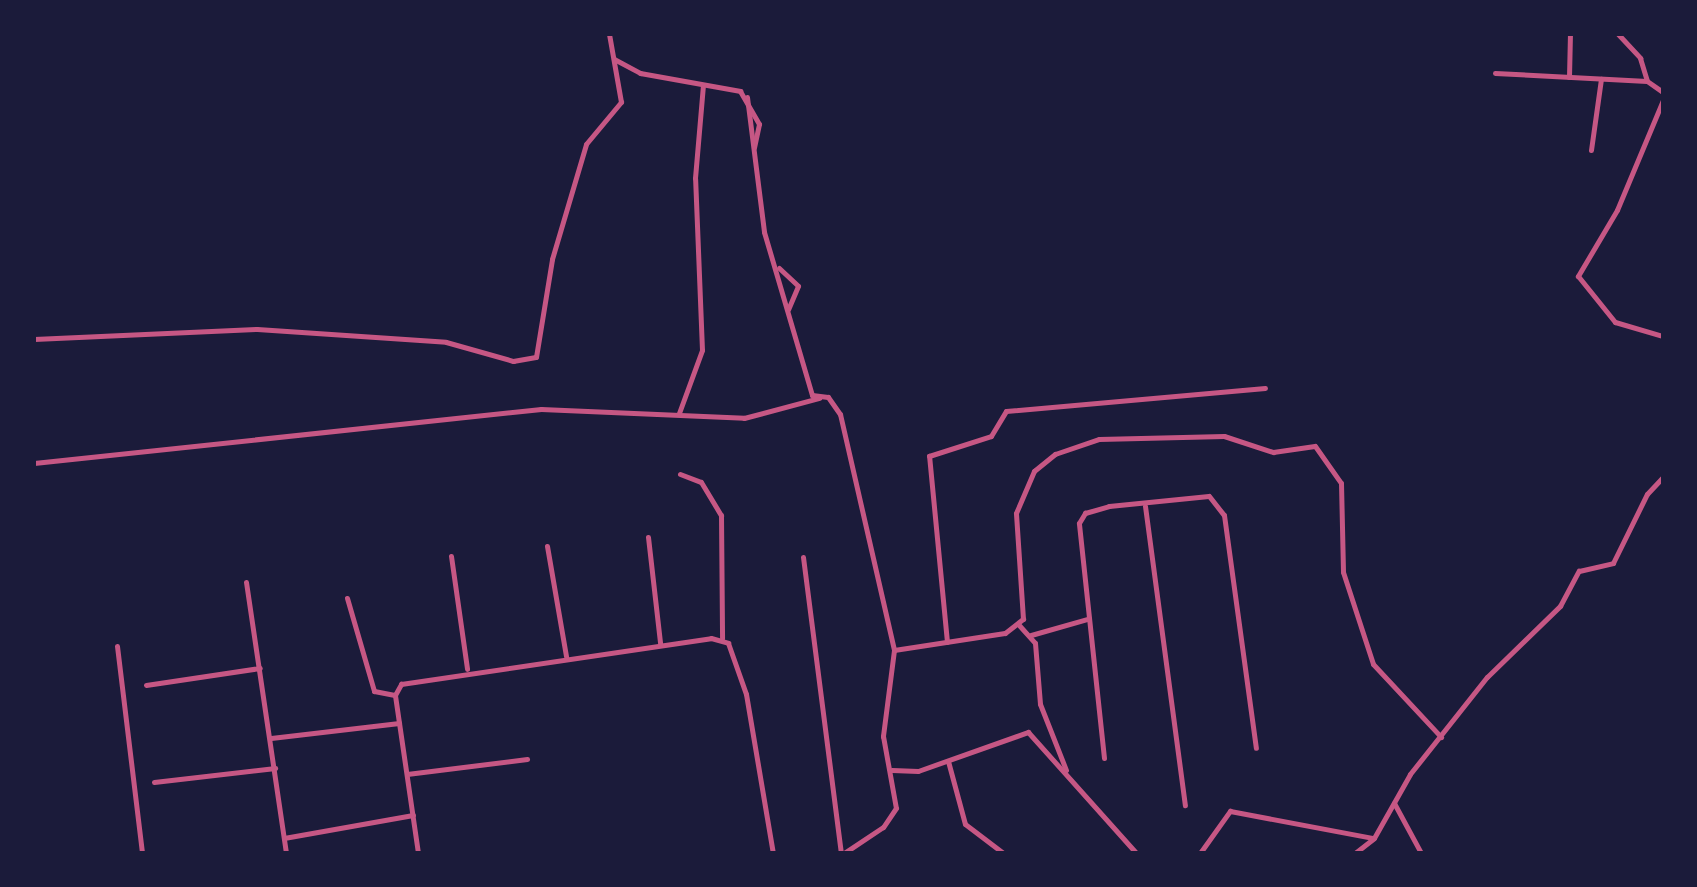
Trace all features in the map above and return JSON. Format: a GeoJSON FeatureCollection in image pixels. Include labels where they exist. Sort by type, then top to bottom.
{"type":"FeatureCollection","features":[{"type":"Feature","properties":{"kind":"street"},"geometry":{"type":"LineString","coordinates":[[34,339],[257,329],[446,342],[513,361],[536,357],[552,259],[586,144],[621,102],[609,34]]}},
{"type":"Feature","properties":{"kind":"street"},"geometry":{"type":"LineString","coordinates":[[1569,77],[1570,34]]}},
{"type":"Feature","properties":{"kind":"street"},"geometry":{"type":"LineString","coordinates":[[1618,34],[1640,58],[1647,81]]}},
{"type":"Feature","properties":{"kind":"street"},"geometry":{"type":"LineString","coordinates":[[614,58],[640,73],[747,97],[764,232],[778,268],[812,395],[836,403],[840,414],[894,650],[883,736],[892,770],[890,819],[843,853],[803,557]]}},
{"type":"Feature","properties":{"kind":"street"},"geometry":{"type":"LineString","coordinates":[[1495,73],[1647,81],[1663,92]]}},
{"type":"Feature","properties":{"kind":"street"},"geometry":{"type":"LineString","coordinates":[[1591,150],[1601,79]]}},
{"type":"Feature","properties":{"kind":"street"},"geometry":{"type":"LineString","coordinates":[[679,413],[702,350],[695,178],[703,85]]}},
{"type":"Feature","properties":{"kind":"street"},"geometry":{"type":"LineString","coordinates":[[1663,100],[1617,210],[1578,276],[1615,322],[1663,336]]}},
{"type":"Feature","properties":{"kind":"street"},"geometry":{"type":"LineString","coordinates":[[778,268],[798,286],[788,309]]}},
{"type":"Feature","properties":{"kind":"street"},"geometry":{"type":"LineString","coordinates":[[947,642],[929,456],[991,436],[1006,411],[1265,388]]}},
{"type":"Feature","properties":{"kind":"street"},"geometry":{"type":"LineString","coordinates":[[34,463],[541,409],[744,418],[820,397]]}},
{"type":"Feature","properties":{"kind":"street"},"geometry":{"type":"LineString","coordinates":[[1072,782],[1046,730],[1031,635],[1018,624],[1016,513],[1034,471],[1055,454],[1099,439],[1224,436],[1273,452],[1315,446],[1341,483],[1343,572],[1373,664],[1441,737]]}},
{"type":"Feature","properties":{"kind":"street"},"geometry":{"type":"LineString","coordinates":[[680,474],[701,482],[721,515],[722,638],[746,694],[773,853]]}},
{"type":"Feature","properties":{"kind":"street"},"geometry":{"type":"LineString","coordinates":[[1355,853],[1374,838],[1393,802],[1515,643],[1560,606],[1579,571],[1613,563],[1647,494],[1663,477]]}},
{"type":"Feature","properties":{"kind":"street"},"geometry":{"type":"LineString","coordinates":[[1104,758],[1079,523],[1085,513],[1109,506],[1145,506],[1209,496],[1219,503],[1256,748]]}},
{"type":"Feature","properties":{"kind":"street"},"geometry":{"type":"LineString","coordinates":[[1145,506],[1185,805]]}},
{"type":"Feature","properties":{"kind":"street"},"geometry":{"type":"LineString","coordinates":[[648,537],[660,643]]}},
{"type":"Feature","properties":{"kind":"street"},"geometry":{"type":"LineString","coordinates":[[547,546],[566,656]]}},
{"type":"Feature","properties":{"kind":"street"},"geometry":{"type":"LineString","coordinates":[[451,556],[467,669]]}},
{"type":"Feature","properties":{"kind":"street"},"geometry":{"type":"LineString","coordinates":[[246,582],[286,853]]}},
{"type":"Feature","properties":{"kind":"street"},"geometry":{"type":"LineString","coordinates":[[347,598],[374,691],[395,695]]}},
{"type":"Feature","properties":{"kind":"street"},"geometry":{"type":"LineString","coordinates":[[1031,635],[1087,619]]}},
{"type":"Feature","properties":{"kind":"street"},"geometry":{"type":"LineString","coordinates":[[894,650],[947,642],[1018,624]]}},
{"type":"Feature","properties":{"kind":"street"},"geometry":{"type":"LineString","coordinates":[[395,695],[410,679],[467,669],[660,643],[722,638]]}},
{"type":"Feature","properties":{"kind":"street"},"geometry":{"type":"LineString","coordinates":[[117,646],[142,853]]}},
{"type":"Feature","properties":{"kind":"street"},"geometry":{"type":"LineString","coordinates":[[146,685],[260,668]]}},
{"type":"Feature","properties":{"kind":"street"},"geometry":{"type":"LineString","coordinates":[[395,695],[418,853]]}},
{"type":"Feature","properties":{"kind":"street"},"geometry":{"type":"LineString","coordinates":[[271,738],[399,723]]}},
{"type":"Feature","properties":{"kind":"street"},"geometry":{"type":"LineString","coordinates":[[892,770],[948,761],[1028,732],[1136,853]]}},
{"type":"Feature","properties":{"kind":"street"},"geometry":{"type":"LineString","coordinates":[[407,774],[527,759]]}},
{"type":"Feature","properties":{"kind":"street"},"geometry":{"type":"LineString","coordinates":[[948,761],[965,824],[1003,853]]}},
{"type":"Feature","properties":{"kind":"street"},"geometry":{"type":"LineString","coordinates":[[154,782],[275,768]]}},
{"type":"Feature","properties":{"kind":"street"},"geometry":{"type":"LineString","coordinates":[[1393,802],[1421,853]]}},
{"type":"Feature","properties":{"kind":"street"},"geometry":{"type":"LineString","coordinates":[[1200,853],[1230,811],[1374,838]]}},
{"type":"Feature","properties":{"kind":"street"},"geometry":{"type":"LineString","coordinates":[[284,838],[413,815]]}}]}
